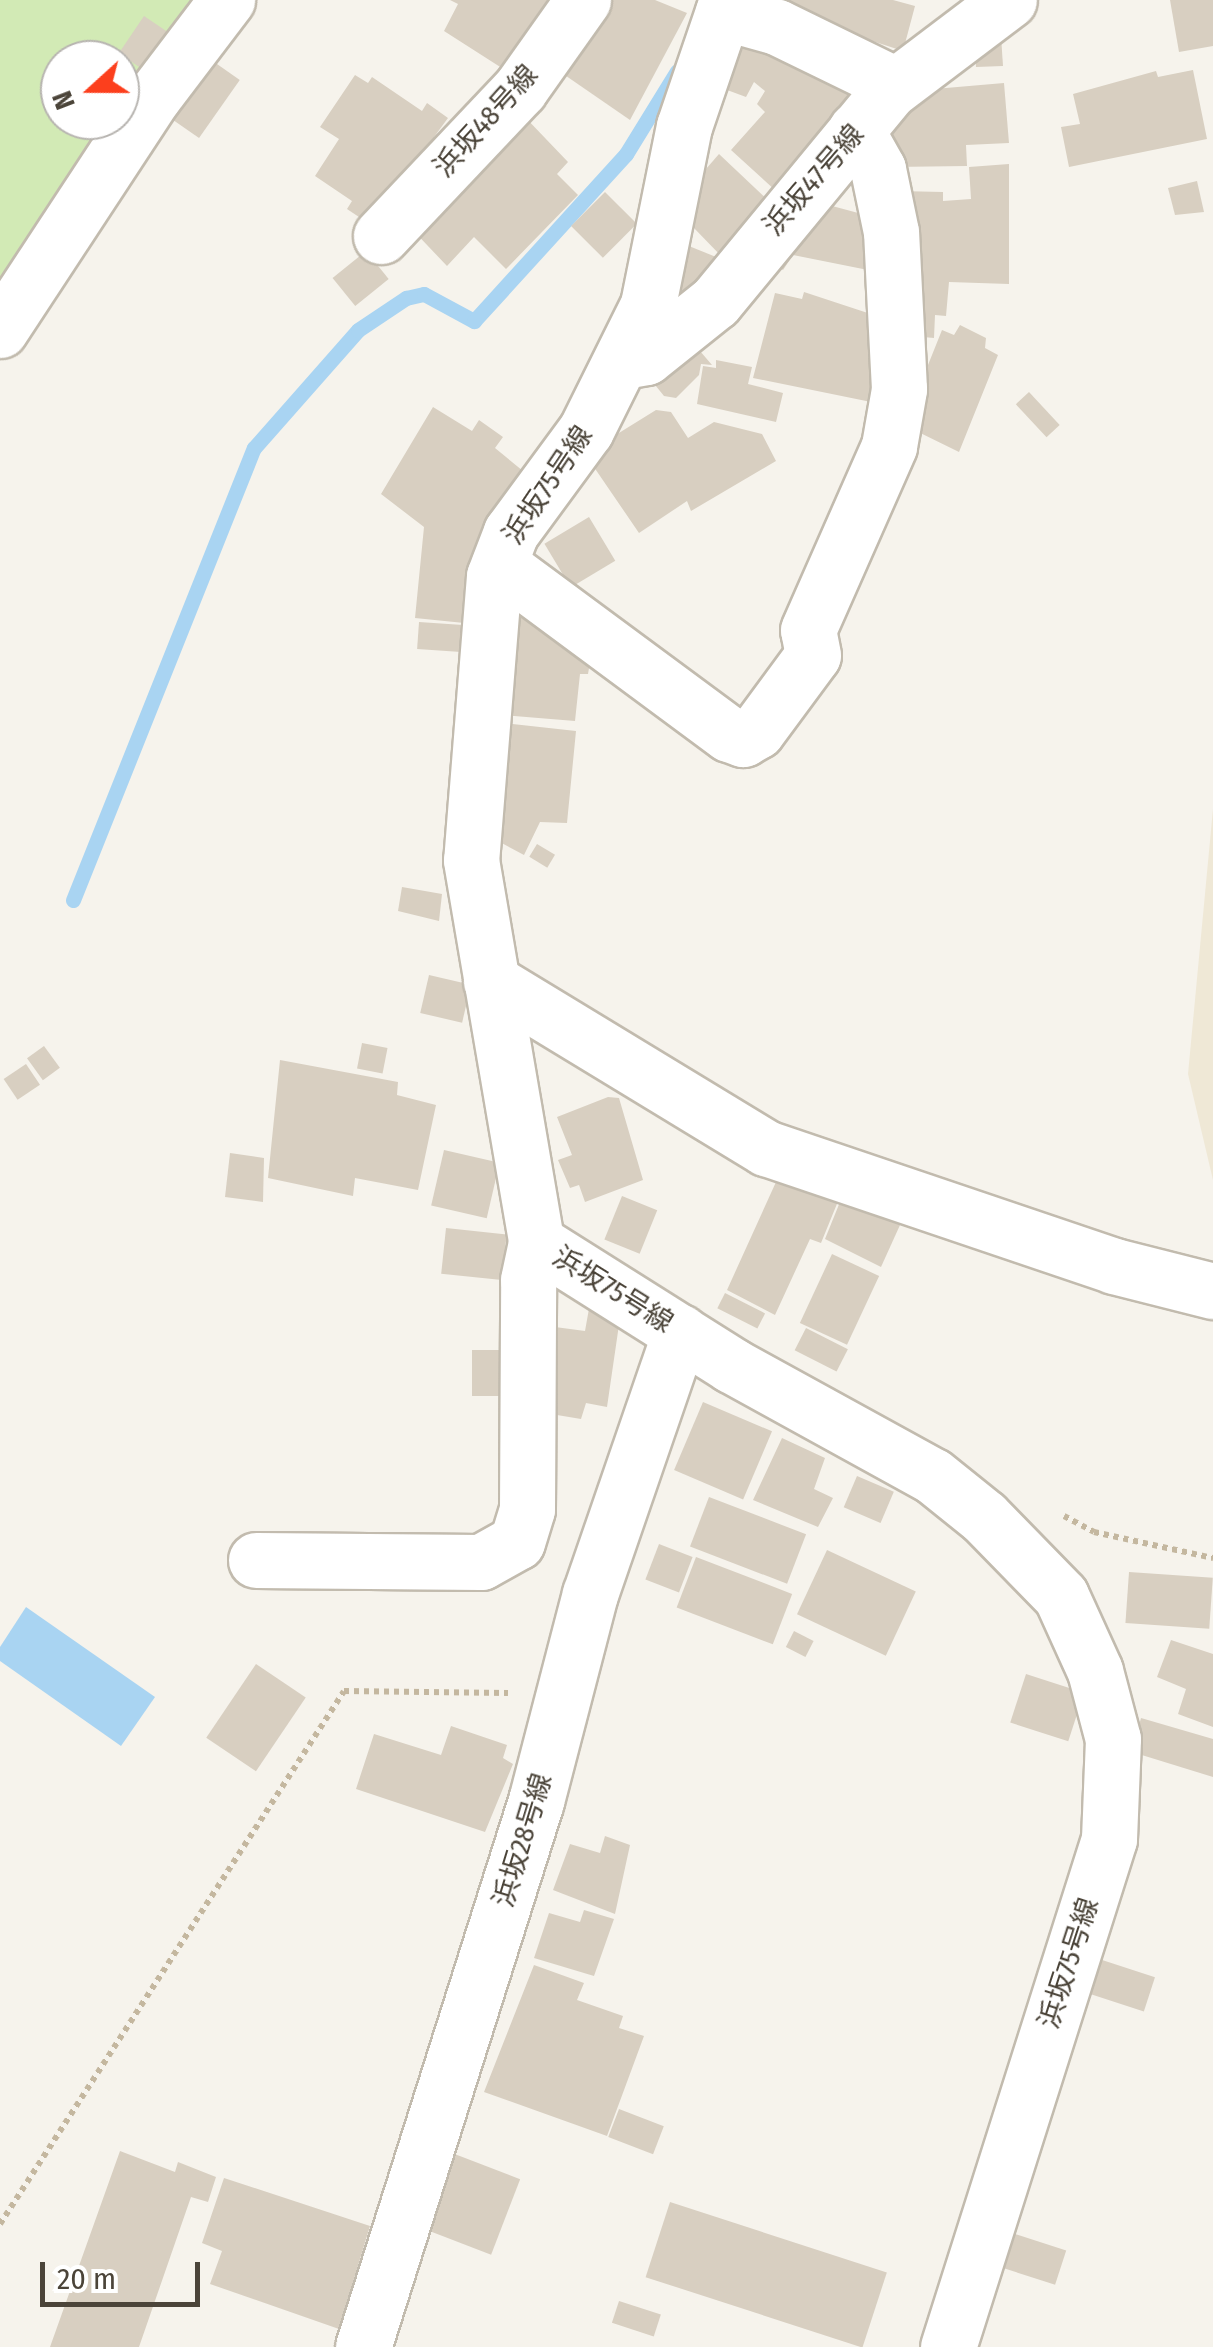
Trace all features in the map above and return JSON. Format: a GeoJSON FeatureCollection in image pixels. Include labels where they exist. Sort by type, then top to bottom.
{"type":"FeatureCollection","features":[{"type":"Feature","properties":{"kind":"street"},"geometry":{"type":"LineString","coordinates":[[0,330],[154,96],[227,0]]}},
{"type":"Feature","properties":{"kind":"street","name":"浜坂48号線"},"geometry":{"type":"LineString","coordinates":[[381,236],[520,89],[583,0]]}},
{"type":"Feature","properties":{"kind":"street","name":"浜坂47号線"},"geometry":{"type":"LineString","coordinates":[[624,360],[646,357],[715,302],[896,86],[1010,0]]}},
{"type":"Feature","properties":{"kind":"street"},"geometry":{"type":"LineString","coordinates":[[725,6],[778,27],[896,86]]}},
{"type":"Feature","properties":{"kind":"street","name":"浜坂75号線"},"geometry":{"type":"LineString","coordinates":[[725,6],[684,126],[648,306],[586,430],[511,532],[499,564],[470,860],[536,1242],[680,1332],[933,1476],[984,1517],[1061,1596],[1105,1708],[1116,1772],[1108,1839],[948,2347]]}},
{"type":"Feature","properties":{"kind":"street"},"geometry":{"type":"LineString","coordinates":[[499,564],[728,734],[743,739],[757,731],[812,655],[808,630],[889,446],[899,389],[892,232],[878,169],[856,130]]}},
{"type":"Feature","properties":{"kind":"street"},"geometry":{"type":"LineString","coordinates":[[491,980],[766,1148],[1114,1266],[1213,1290]]}},
{"type":"Feature","properties":{"kind":"street"},"geometry":{"type":"LineString","coordinates":[[256,1560],[481,1562],[517,1542],[527,1508],[528,1280],[536,1242]]}},
{"type":"Feature","properties":{"kind":"street","name":"浜坂28号線"},"geometry":{"type":"LineString","coordinates":[[362,2347],[536,1802],[590,1594],[680,1332]]}},
{"type":"Feature","properties":{"kind":"shaded area"},"geometry":{"type":"Polygon","coordinates":[[[1213,809],[1213,1180],[1188,1074],[1213,809]]]}},
{"type":"Feature","properties":{"kind":"green space"},"geometry":{"type":"Polygon","coordinates":[[[0,0],[205,0],[140,91],[140,40],[40,40],[40,140],[105,140],[0,291],[0,0]]]}},
{"type":"Feature","properties":{"kind":"water"},"geometry":{"type":"Polygon","coordinates":[[[26,1607],[155,1697],[121,1746],[0,1661],[0,1647],[26,1607]]]}},
{"type":"Feature","properties":{"kind":"building"},"geometry":{"type":"Polygon","coordinates":[[[450,0],[555,0],[511,74],[444,31],[458,4],[450,0]]]}},
{"type":"Feature","properties":{"kind":"building"},"geometry":{"type":"Polygon","coordinates":[[[598,0],[655,0],[687,13],[630,120],[556,69],[598,0]]]}},
{"type":"Feature","properties":{"kind":"building"},"geometry":{"type":"Polygon","coordinates":[[[747,0],[893,0],[915,6],[903,51],[747,0]]]}},
{"type":"Feature","properties":{"kind":"building"},"geometry":{"type":"Polygon","coordinates":[[[1170,0],[1213,0],[1213,46],[1179,52],[1170,0]]]}},
{"type":"Feature","properties":{"kind":"building"},"geometry":{"type":"Polygon","coordinates":[[[144,16],[169,33],[144,70],[140,68],[140,40],[128,40],[144,16]]]}},
{"type":"Feature","properties":{"kind":"building"},"geometry":{"type":"Polygon","coordinates":[[[1000,21],[1003,66],[976,67],[975,40],[1000,21]]]}},
{"type":"Feature","properties":{"kind":"building"},"geometry":{"type":"Polygon","coordinates":[[[742,33],[870,85],[776,191],[731,150],[765,112],[757,104],[765,91],[754,82],[746,97],[719,87],[742,33]]]}},
{"type":"Feature","properties":{"kind":"building"},"geometry":{"type":"Polygon","coordinates":[[[207,57],[240,80],[199,138],[166,115],[207,57]]]}},
{"type":"Feature","properties":{"kind":"building"},"geometry":{"type":"Polygon","coordinates":[[[1193,70],[1207,139],[1069,167],[1061,127],[1080,124],[1073,94],[1156,71],[1158,77],[1193,70]]]}},
{"type":"Feature","properties":{"kind":"building"},"geometry":{"type":"Polygon","coordinates":[[[355,75],[368,83],[372,77],[422,111],[427,103],[448,118],[434,137],[449,144],[365,221],[347,209],[352,201],[315,176],[339,139],[320,127],[355,75]]]}},
{"type":"Feature","properties":{"kind":"building"},"geometry":{"type":"Polygon","coordinates":[[[1004,83],[1009,143],[966,145],[967,166],[892,167],[887,105],[911,91],[1004,83]]]}},
{"type":"Feature","properties":{"kind":"building"},"geometry":{"type":"Polygon","coordinates":[[[523,115],[568,162],[557,174],[578,195],[506,269],[474,237],[447,266],[408,225],[523,115]]]}},
{"type":"Feature","properties":{"kind":"building"},"geometry":{"type":"Polygon","coordinates":[[[719,154],[773,205],[725,260],[692,226],[699,177],[719,154]]]}},
{"type":"Feature","properties":{"kind":"building"},"geometry":{"type":"Polygon","coordinates":[[[1009,164],[1009,284],[949,282],[946,316],[935,315],[934,338],[912,336],[899,191],[943,192],[943,201],[971,199],[969,167],[1009,164]]]}},
{"type":"Feature","properties":{"kind":"building"},"geometry":{"type":"Polygon","coordinates":[[[1197,181],[1204,212],[1175,215],[1168,188],[1197,181]]]}},
{"type":"Feature","properties":{"kind":"building"},"geometry":{"type":"Polygon","coordinates":[[[605,192],[637,224],[603,258],[571,226],[605,192]]]}},
{"type":"Feature","properties":{"kind":"building"},"geometry":{"type":"Polygon","coordinates":[[[810,200],[873,217],[883,273],[793,255],[783,270],[760,253],[810,200]]]}},
{"type":"Feature","properties":{"kind":"building"},"geometry":{"type":"Polygon","coordinates":[[[684,244],[721,259],[700,300],[671,289],[684,244]]]}},
{"type":"Feature","properties":{"kind":"building"},"geometry":{"type":"Polygon","coordinates":[[[366,251],[389,279],[355,306],[333,278],[366,251]]]}},
{"type":"Feature","properties":{"kind":"building"},"geometry":{"type":"Polygon","coordinates":[[[804,292],[889,320],[876,403],[753,378],[775,293],[802,299],[804,292]]]}},
{"type":"Feature","properties":{"kind":"building"},"geometry":{"type":"Polygon","coordinates":[[[960,325],[986,338],[985,348],[998,355],[959,452],[904,425],[942,330],[954,335],[960,325]]]}},
{"type":"Feature","properties":{"kind":"building"},"geometry":{"type":"Polygon","coordinates":[[[688,337],[712,365],[701,364],[699,375],[676,398],[664,396],[647,375],[688,337]]]}},
{"type":"Feature","properties":{"kind":"building"},"geometry":{"type":"Polygon","coordinates":[[[716,360],[752,367],[748,384],[783,393],[776,422],[697,404],[703,366],[716,368],[716,360]]]}},
{"type":"Feature","properties":{"kind":"building"},"geometry":{"type":"Polygon","coordinates":[[[1029,392],[1060,425],[1047,437],[1016,404],[1029,392]]]}},
{"type":"Feature","properties":{"kind":"building"},"geometry":{"type":"Polygon","coordinates":[[[433,407],[472,431],[479,420],[503,437],[495,448],[523,471],[474,624],[415,618],[424,527],[381,494],[433,407]]]}},
{"type":"Feature","properties":{"kind":"building"},"geometry":{"type":"Polygon","coordinates":[[[656,410],[671,412],[688,438],[714,422],[762,434],[776,461],[691,511],[687,501],[639,533],[585,454],[656,410]]]}},
{"type":"Feature","properties":{"kind":"building"},"geometry":{"type":"Polygon","coordinates":[[[589,517],[615,561],[571,587],[544,544],[589,517]]]}},
{"type":"Feature","properties":{"kind":"building"},"geometry":{"type":"Polygon","coordinates":[[[515,596],[594,639],[588,674],[580,674],[575,721],[503,715],[515,596]]]}},
{"type":"Feature","properties":{"kind":"building"},"geometry":{"type":"Polygon","coordinates":[[[419,622],[474,626],[472,653],[417,649],[419,622]]]}},
{"type":"Feature","properties":{"kind":"building"},"geometry":{"type":"Polygon","coordinates":[[[503,723],[576,731],[567,823],[540,822],[524,855],[485,834],[503,723]]]}},
{"type":"Feature","properties":{"kind":"building"},"geometry":{"type":"Polygon","coordinates":[[[537,844],[555,855],[547,868],[529,857],[537,844]]]}},
{"type":"Feature","properties":{"kind":"building"},"geometry":{"type":"Polygon","coordinates":[[[402,887],[442,894],[439,921],[398,911],[402,887]]]}},
{"type":"Feature","properties":{"kind":"building"},"geometry":{"type":"Polygon","coordinates":[[[429,975],[471,985],[462,1023],[420,1013],[429,975]]]}},
{"type":"Feature","properties":{"kind":"building"},"geometry":{"type":"Polygon","coordinates":[[[362,1043],[388,1048],[383,1073],[357,1069],[362,1043]]]}},
{"type":"Feature","properties":{"kind":"building"},"geometry":{"type":"Polygon","coordinates":[[[44,1046],[60,1068],[43,1080],[27,1058],[44,1046]]]}},
{"type":"Feature","properties":{"kind":"building"},"geometry":{"type":"Polygon","coordinates":[[[280,1060],[398,1082],[397,1095],[436,1105],[418,1190],[355,1178],[353,1196],[268,1178],[280,1060]]]}},
{"type":"Feature","properties":{"kind":"building"},"geometry":{"type":"Polygon","coordinates":[[[26,1064],[40,1085],[18,1100],[4,1079],[26,1064]]]}},
{"type":"Feature","properties":{"kind":"building"},"geometry":{"type":"Polygon","coordinates":[[[608,1097],[619,1098],[643,1180],[585,1202],[579,1185],[570,1188],[558,1160],[572,1155],[557,1117],[608,1097]]]}},
{"type":"Feature","properties":{"kind":"building"},"geometry":{"type":"Polygon","coordinates":[[[444,1150],[500,1163],[487,1218],[431,1206],[444,1150]]]}},
{"type":"Feature","properties":{"kind":"building"},"geometry":{"type":"Polygon","coordinates":[[[230,1153],[264,1158],[263,1202],[225,1197],[230,1153]]]}},
{"type":"Feature","properties":{"kind":"building"},"geometry":{"type":"Polygon","coordinates":[[[781,1171],[841,1194],[821,1243],[810,1239],[775,1315],[727,1290],[781,1171]]]}},
{"type":"Feature","properties":{"kind":"building"},"geometry":{"type":"Polygon","coordinates":[[[844,1192],[905,1214],[881,1267],[825,1239],[844,1192]]]}},
{"type":"Feature","properties":{"kind":"building"},"geometry":{"type":"Polygon","coordinates":[[[622,1196],[657,1210],[640,1254],[604,1240],[622,1196]]]}},
{"type":"Feature","properties":{"kind":"building"},"geometry":{"type":"Polygon","coordinates":[[[446,1228],[507,1234],[502,1280],[441,1274],[446,1228]]]}},
{"type":"Feature","properties":{"kind":"building"},"geometry":{"type":"Polygon","coordinates":[[[832,1254],[879,1276],[847,1345],[800,1323],[832,1254]]]}},
{"type":"Feature","properties":{"kind":"building"},"geometry":{"type":"Polygon","coordinates":[[[725,1293],[765,1313],[757,1329],[717,1308],[725,1293]]]}},
{"type":"Feature","properties":{"kind":"building"},"geometry":{"type":"Polygon","coordinates":[[[590,1303],[621,1311],[607,1407],[586,1403],[581,1419],[545,1413],[555,1327],[585,1331],[590,1303]]]}},
{"type":"Feature","properties":{"kind":"building"},"geometry":{"type":"Polygon","coordinates":[[[806,1328],[848,1349],[837,1372],[795,1350],[806,1328]]]}},
{"type":"Feature","properties":{"kind":"building"},"geometry":{"type":"Polygon","coordinates":[[[472,1350],[511,1350],[511,1396],[472,1396],[472,1350]]]}},
{"type":"Feature","properties":{"kind":"building"},"geometry":{"type":"Polygon","coordinates":[[[703,1402],[772,1431],[743,1499],[674,1470],[703,1402]]]}},
{"type":"Feature","properties":{"kind":"building"},"geometry":{"type":"Polygon","coordinates":[[[782,1438],[825,1458],[814,1489],[833,1498],[818,1527],[753,1500],[782,1438]]]}},
{"type":"Feature","properties":{"kind":"building"},"geometry":{"type":"Polygon","coordinates":[[[857,1476],[894,1492],[881,1523],[844,1507],[857,1476]]]}},
{"type":"Feature","properties":{"kind":"building"},"geometry":{"type":"Polygon","coordinates":[[[709,1497],[806,1534],[787,1584],[690,1546],[709,1497]]]}},
{"type":"Feature","properties":{"kind":"building"},"geometry":{"type":"Polygon","coordinates":[[[659,1544],[693,1557],[679,1592],[645,1579],[659,1544]]]}},
{"type":"Feature","properties":{"kind":"building"},"geometry":{"type":"Polygon","coordinates":[[[827,1550],[916,1591],[886,1656],[797,1614],[827,1550]]]}},
{"type":"Feature","properties":{"kind":"building"},"geometry":{"type":"Polygon","coordinates":[[[696,1557],[792,1594],[773,1644],[677,1607],[696,1557]]]}},
{"type":"Feature","properties":{"kind":"building"},"geometry":{"type":"Polygon","coordinates":[[[1129,1572],[1213,1578],[1209,1629],[1125,1623],[1129,1572]]]}},
{"type":"Feature","properties":{"kind":"building"},"geometry":{"type":"Polygon","coordinates":[[[794,1631],[814,1641],[805,1657],[786,1647],[794,1631]]]}},
{"type":"Feature","properties":{"kind":"building"},"geometry":{"type":"Polygon","coordinates":[[[1171,1640],[1213,1654],[1213,1727],[1178,1714],[1186,1689],[1157,1677],[1171,1640]]]}},
{"type":"Feature","properties":{"kind":"building"},"geometry":{"type":"Polygon","coordinates":[[[256,1664],[306,1698],[256,1771],[206,1738],[256,1664]]]}},
{"type":"Feature","properties":{"kind":"building"},"geometry":{"type":"Polygon","coordinates":[[[1026,1674],[1084,1693],[1068,1741],[1010,1723],[1026,1674]]]}},
{"type":"Feature","properties":{"kind":"building"},"geometry":{"type":"Polygon","coordinates":[[[1141,1718],[1213,1739],[1213,1777],[1132,1752],[1141,1718]]]}},
{"type":"Feature","properties":{"kind":"building"},"geometry":{"type":"Polygon","coordinates":[[[451,1726],[507,1745],[503,1758],[513,1764],[485,1832],[356,1789],[374,1734],[441,1755],[451,1726]]]}},
{"type":"Feature","properties":{"kind":"building"},"geometry":{"type":"Polygon","coordinates":[[[605,1836],[630,1845],[615,1914],[553,1890],[570,1844],[600,1853],[605,1836]]]}},
{"type":"Feature","properties":{"kind":"building"},"geometry":{"type":"Polygon","coordinates":[[[584,1910],[614,1919],[594,1976],[534,1958],[549,1913],[580,1922],[584,1910]]]}},
{"type":"Feature","properties":{"kind":"building"},"geometry":{"type":"Polygon","coordinates":[[[1096,1958],[1155,1977],[1144,2011],[1085,1992],[1096,1958]]]}},
{"type":"Feature","properties":{"kind":"building"},"geometry":{"type":"Polygon","coordinates":[[[534,1965],[584,1983],[577,2000],[623,2016],[619,2028],[644,2036],[607,2136],[484,2092],[534,1965]]]}},
{"type":"Feature","properties":{"kind":"building"},"geometry":{"type":"Polygon","coordinates":[[[619,2109],[664,2126],[653,2154],[608,2137],[619,2109]]]}},
{"type":"Feature","properties":{"kind":"building"},"geometry":{"type":"Polygon","coordinates":[[[120,2151],[175,2172],[178,2162],[216,2177],[208,2202],[191,2197],[139,2347],[50,2347],[120,2151]]]}},
{"type":"Feature","properties":{"kind":"building"},"geometry":{"type":"Polygon","coordinates":[[[452,2153],[520,2179],[491,2255],[423,2229],[452,2153]]]}},
{"type":"Feature","properties":{"kind":"building"},"geometry":{"type":"Polygon","coordinates":[[[224,2178],[370,2226],[339,2329],[210,2284],[222,2251],[202,2243],[224,2178]]]}},
{"type":"Feature","properties":{"kind":"building"},"geometry":{"type":"Polygon","coordinates":[[[670,2202],[887,2272],[863,2347],[646,2277],[670,2202]]]}},
{"type":"Feature","properties":{"kind":"building"},"geometry":{"type":"Polygon","coordinates":[[[1012,2233],[1066,2251],[1055,2285],[1001,2267],[1012,2233]]]}},
{"type":"Feature","properties":{"kind":"building"},"geometry":{"type":"Polygon","coordinates":[[[619,2301],[661,2315],[654,2336],[612,2323],[619,2301]]]}},
{"type":"Feature","properties":{"kind":"waterway"},"geometry":{"type":"LineString","coordinates":[[73,900],[254,448],[358,330],[406,298],[424,294],[474,321],[626,154],[677,71]]}}]}
